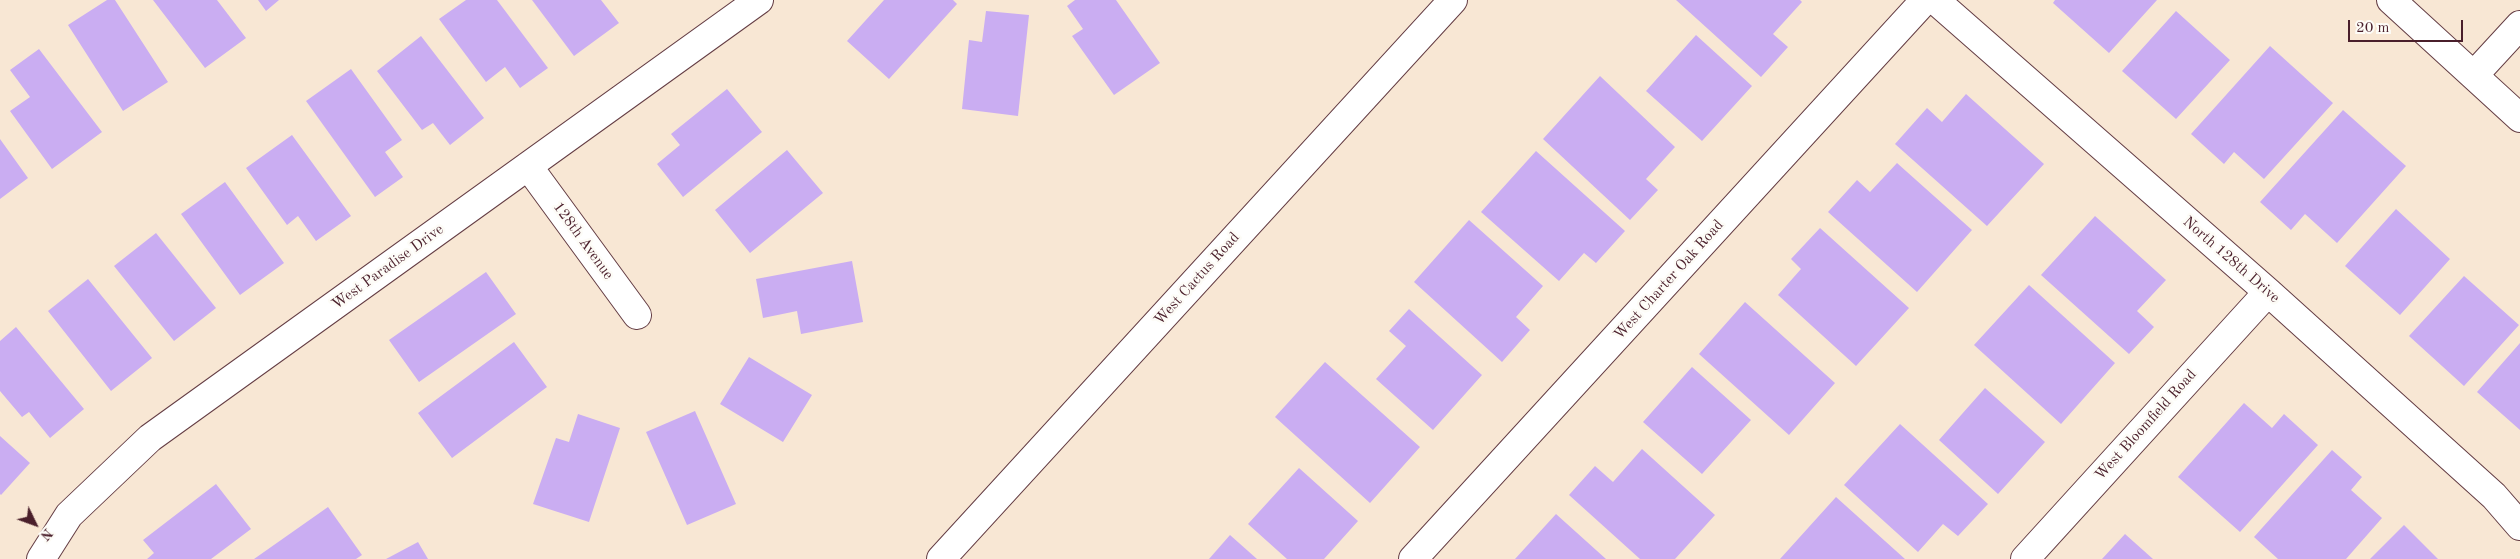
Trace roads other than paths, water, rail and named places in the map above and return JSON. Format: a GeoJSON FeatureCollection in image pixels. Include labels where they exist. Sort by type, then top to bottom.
{"type":"FeatureCollection","features":[{"type":"Feature","properties":{"kind":"street","name":"West Paradise Drive"},"geometry":{"type":"LineString","coordinates":[[41,559],[69,515],[150,438],[759,0]]}},
{"type":"Feature","properties":{"kind":"street","name":"West Cactus Road"},"geometry":{"type":"LineString","coordinates":[[941,559],[1453,0]]}},
{"type":"Feature","properties":{"kind":"street","name":"West Charter Oak Road"},"geometry":{"type":"LineString","coordinates":[[1413,559],[1925,0]]}},
{"type":"Feature","properties":{"kind":"street","name":"North 128th Drive"},"geometry":{"type":"LineString","coordinates":[[1935,0],[2268,292],[2494,496],[2520,526]]}},
{"type":"Feature","properties":{"kind":"street"},"geometry":{"type":"LineString","coordinates":[[2391,0],[2520,118]]}},
{"type":"Feature","properties":{"kind":"street"},"geometry":{"type":"LineString","coordinates":[[2474,75],[2520,25]]}},
{"type":"Feature","properties":{"kind":"street","name":"128th Avenue"},"geometry":{"type":"LineString","coordinates":[[528,166],[637,316]]}},
{"type":"Feature","properties":{"kind":"street","name":"West Bloomfield Road"},"geometry":{"type":"LineString","coordinates":[[2025,559],[2268,292]]}}]}
